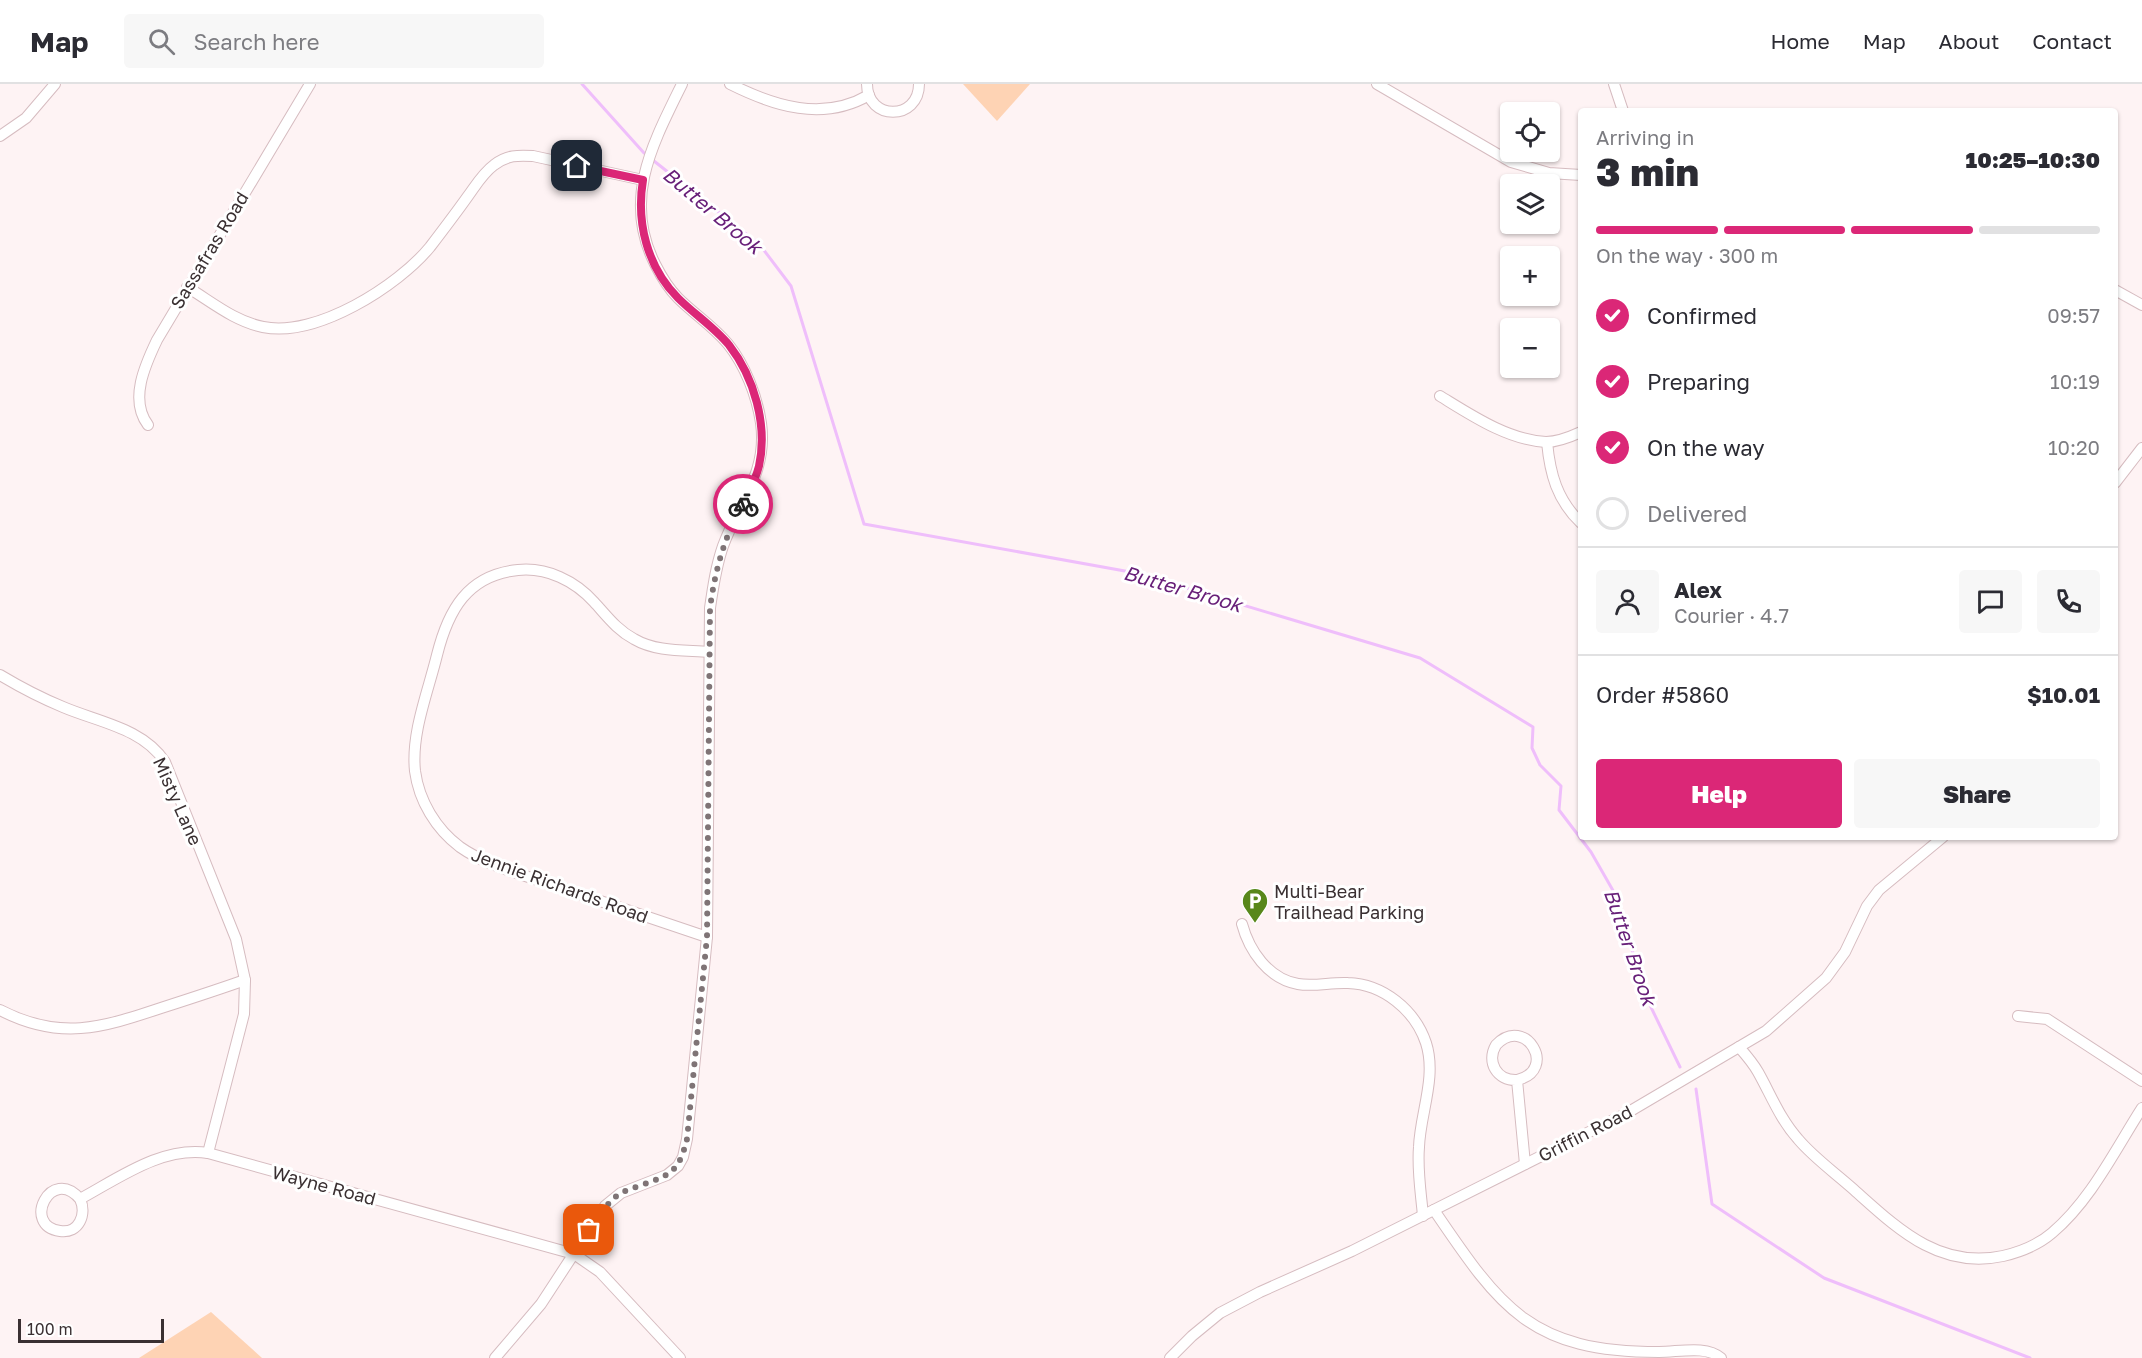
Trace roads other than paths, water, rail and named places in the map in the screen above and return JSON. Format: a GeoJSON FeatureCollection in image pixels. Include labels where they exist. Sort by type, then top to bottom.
{"type":"FeatureCollection","features":[{"type":"Feature","properties":{"kind":"street"},"geometry":{"type":"LineString","coordinates":[[0,136],[26,118],[55,84]]}},
{"type":"Feature","properties":{"kind":"street","name":"Sassafras Road"},"geometry":{"type":"LineString","coordinates":[[148,425],[140,410],[139,399],[146,366],[163,328],[310,84]]}},
{"type":"Feature","properties":{"kind":"street"},"geometry":{"type":"LineString","coordinates":[[495,1358],[541,1304],[605,1206],[621,1193],[667,1175],[678,1166],[687,1139],[693,1097],[707,937],[710,608],[714,575],[727,536],[759,468],[762,444],[761,422],[754,395],[742,365],[728,344],[677,297],[661,276],[647,249],[640,219],[643,180],[648,160],[682,84]]}},
{"type":"Feature","properties":{"kind":"street"},"geometry":{"type":"LineString","coordinates":[[730,84],[765,101],[805,109],[841,108],[854,104],[868,90],[880,108],[888,112],[897,112],[913,103],[919,84]]}},
{"type":"Feature","properties":{"kind":"street"},"geometry":{"type":"LineString","coordinates":[[1377,84],[1511,162],[1549,173],[1578,175]]}},
{"type":"Feature","properties":{"kind":"street"},"geometry":{"type":"LineString","coordinates":[[1614,84],[1622,108]]}},
{"type":"Feature","properties":{"kind":"street"},"geometry":{"type":"LineString","coordinates":[[187,287],[223,311],[246,322],[265,327],[286,328],[308,324],[332,316],[356,304],[400,275],[428,249],[485,173],[504,158],[516,155],[533,156],[643,180]]}},
{"type":"Feature","properties":{"kind":"street"},"geometry":{"type":"LineString","coordinates":[[2118,292],[2142,305]]}},
{"type":"Feature","properties":{"kind":"street"},"geometry":{"type":"LineString","coordinates":[[2118,301],[2130,299]]}},
{"type":"Feature","properties":{"kind":"street"},"geometry":{"type":"LineString","coordinates":[[1440,396],[1493,426],[1529,439],[1547,442],[1578,434]]}},
{"type":"Feature","properties":{"kind":"street"},"geometry":{"type":"LineString","coordinates":[[1547,442],[1549,464],[1556,490],[1578,520]]}},
{"type":"Feature","properties":{"kind":"street"},"geometry":{"type":"LineString","coordinates":[[2118,479],[2142,448]]}},
{"type":"Feature","properties":{"kind":"street","name":"Jennie Richards Road"},"geometry":{"type":"LineString","coordinates":[[707,937],[505,868],[462,848],[440,828],[427,809],[419,788],[415,759],[418,731],[443,629],[457,604],[472,589],[490,578],[518,570],[546,572],[560,577],[584,592],[611,622],[637,641],[656,648],[709,652]]}},
{"type":"Feature","properties":{"kind":"street","name":"Misty Lane"},"geometry":{"type":"LineString","coordinates":[[0,675],[61,706],[137,736],[146,741],[160,755],[234,934],[241,954],[245,980],[246,998],[241,1030],[208,1153]]}},
{"type":"Feature","properties":{"kind":"street","name":"Griffin Road"},"geometry":{"type":"LineString","coordinates":[[1170,1358],[1220,1313],[1260,1292],[1352,1251],[1627,1113],[1776,1024],[1826,978],[1845,952],[1867,906],[1879,890],[1939,840]]}},
{"type":"Feature","properties":{"kind":"street"},"geometry":{"type":"LineString","coordinates":[[1242,924],[1249,945],[1260,960],[1284,980],[1299,984],[1351,983],[1367,986],[1395,999],[1414,1019],[1426,1045],[1429,1069],[1418,1149],[1423,1216]]}},
{"type":"Feature","properties":{"kind":"street"},"geometry":{"type":"LineString","coordinates":[[0,1010],[31,1023],[54,1028],[93,1028],[119,1022],[245,980]]}},
{"type":"Feature","properties":{"kind":"street"},"geometry":{"type":"LineString","coordinates":[[2019,1016],[2047,1019],[2142,1081]]}},
{"type":"Feature","properties":{"kind":"street"},"geometry":{"type":"LineString","coordinates":[[1509,1036],[1525,1038],[1533,1045],[1537,1054],[1534,1069],[1527,1077],[1517,1080],[1502,1077],[1493,1065],[1494,1049],[1500,1041],[1509,1036]]}},
{"type":"Feature","properties":{"kind":"street"},"geometry":{"type":"LineString","coordinates":[[1739,1047],[1759,1073],[1779,1113],[1812,1154],[1905,1233],[1939,1252],[1973,1259],[2014,1254],[2049,1236],[2062,1224],[2095,1183],[2142,1108]]}},
{"type":"Feature","properties":{"kind":"street"},"geometry":{"type":"LineString","coordinates":[[1517,1080],[1525,1164]]}},
{"type":"Feature","properties":{"kind":"street","name":"Wayne Road"},"geometry":{"type":"LineString","coordinates":[[80,1199],[162,1158],[186,1151],[208,1153],[574,1254],[600,1272],[680,1358]]}},
{"type":"Feature","properties":{"kind":"street"},"geometry":{"type":"LineString","coordinates":[[64,1189],[76,1194],[80,1199],[83,1212],[73,1229],[66,1231],[52,1229],[42,1218],[42,1204],[51,1192],[64,1189]]}},
{"type":"Feature","properties":{"kind":"street"},"geometry":{"type":"LineString","coordinates":[[1434,1210],[1473,1267],[1497,1296],[1534,1326],[1565,1341],[1596,1348],[1684,1355],[1706,1350],[1721,1358]]}},
{"type":"Feature","properties":{"kind":"waterway","name":"Butter Brook"},"geometry":{"type":"LineString","coordinates":[[582,84],[644,153]]}},
{"type":"Feature","properties":{"kind":"waterway","name":"Butter Brook"},"geometry":{"type":"LineString","coordinates":[[654,161],[760,245],[791,286],[864,524],[1136,573],[1420,658],[1533,727],[1532,748],[1540,765],[1561,786],[1559,810],[1578,835]]}},
{"type":"Feature","properties":{"kind":"waterway","name":"Butter Brook"},"geometry":{"type":"LineString","coordinates":[[1582,840],[1615,894],[1647,999],[1680,1067]]}},
{"type":"Feature","properties":{"kind":"waterway","name":"Butter Brook"},"geometry":{"type":"LineString","coordinates":[[1696,1089],[1712,1204],[1824,1278],[2030,1358]]}},
{"type":"Feature","properties":{"kind":"place","name":"Multi-Bear Trailhead Parking"},"geometry":{"type":"Point","coordinates":[1255,924]}}]}
